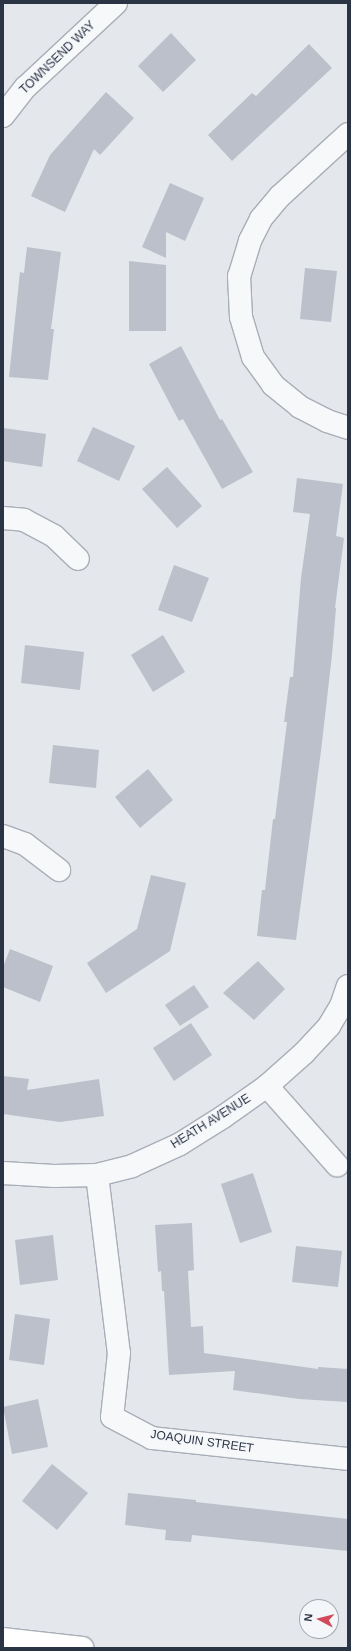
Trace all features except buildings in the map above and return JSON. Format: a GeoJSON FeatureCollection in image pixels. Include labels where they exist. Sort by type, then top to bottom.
{"type":"FeatureCollection","features":[{"type":"Feature","properties":{"kind":"main road"},"geometry":{"type":"LineString","coordinates":[[3,1639],[82,1648]]}},
{"type":"Feature","properties":{"kind":"street","name":"TOWNSEND WAY"},"geometry":{"type":"LineString","coordinates":[[3,116],[26,87],[116,3]]}},
{"type":"Feature","properties":{"kind":"street"},"geometry":{"type":"LineString","coordinates":[[348,134],[280,196],[261,219],[250,241],[239,276],[241,317],[253,357],[273,385],[300,407],[327,421],[348,428]]}},
{"type":"Feature","properties":{"kind":"street"},"geometry":{"type":"LineString","coordinates":[[3,518],[24,520],[54,536],[78,559]]}},
{"type":"Feature","properties":{"kind":"street"},"geometry":{"type":"LineString","coordinates":[[3,836],[25,844],[59,870]]}},
{"type":"Feature","properties":{"kind":"street","name":"HEATH AVENUE"},"geometry":{"type":"LineString","coordinates":[[3,1173],[54,1176],[97,1175],[132,1166],[180,1144],[224,1117],[267,1086],[304,1053],[329,1026],[341,1006],[348,986]]}},
{"type":"Feature","properties":{"kind":"street"},"geometry":{"type":"LineString","coordinates":[[267,1086],[337,1165]]}},
{"type":"Feature","properties":{"kind":"street","name":"JOAQUIN STREET"},"geometry":{"type":"LineString","coordinates":[[97,1175],[119,1353],[112,1417],[152,1438],[348,1459]]}}]}
